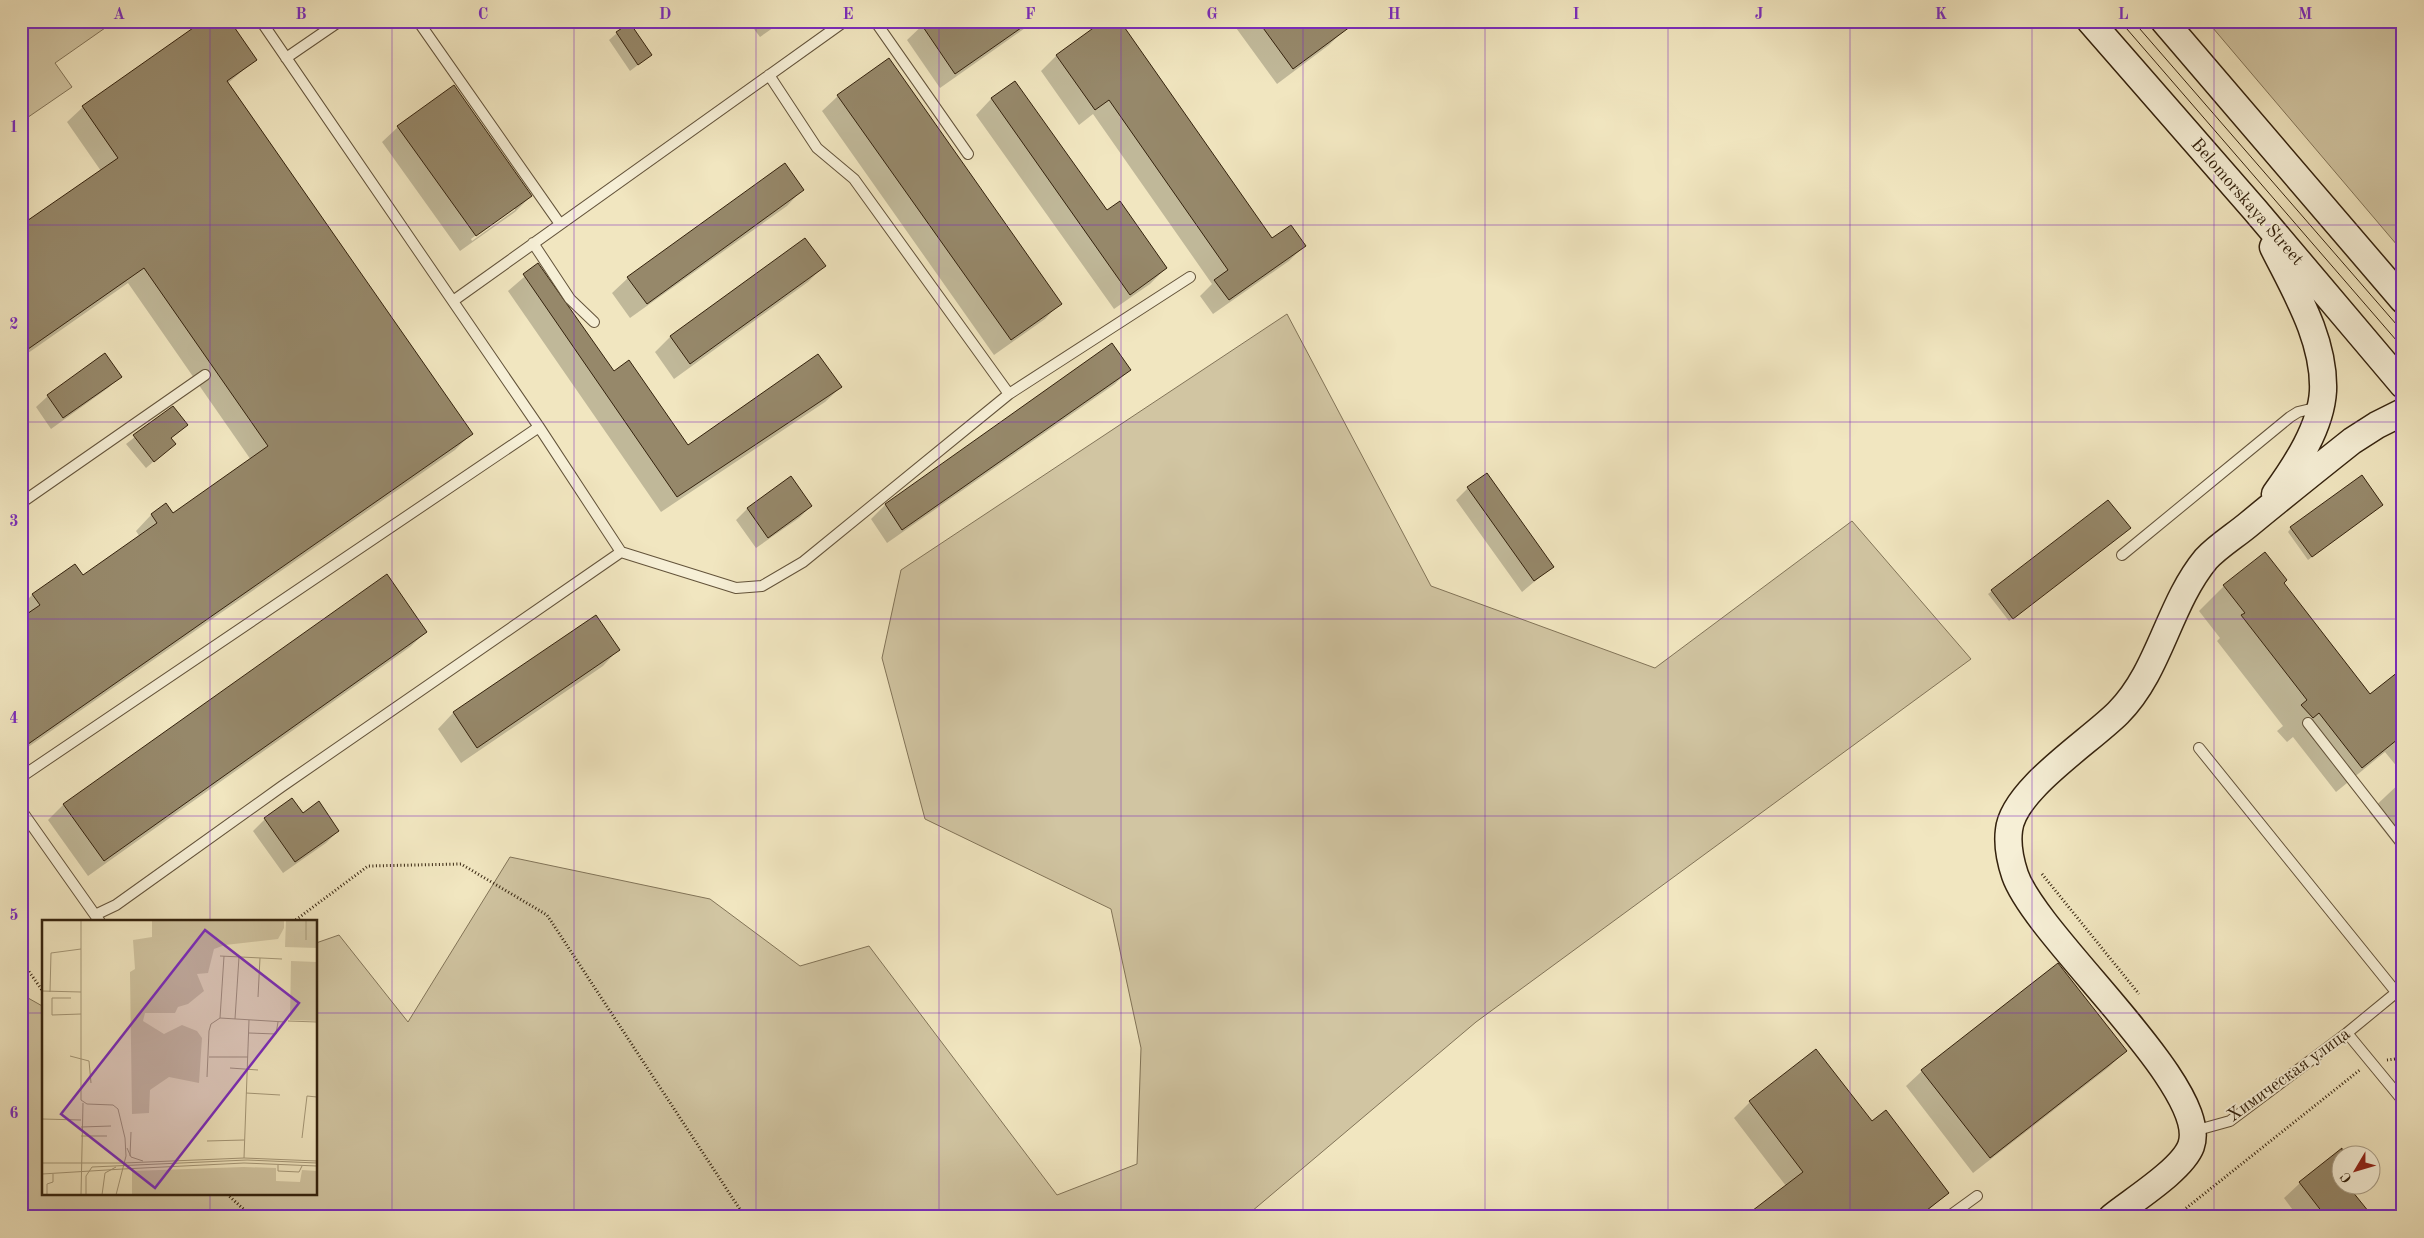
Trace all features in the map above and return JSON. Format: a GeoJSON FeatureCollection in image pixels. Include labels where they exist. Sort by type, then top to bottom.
{"type":"FeatureCollection","features":[{"type":"Feature","properties":{"kind":"main road","name":"Belomorskaya Street"},"geometry":{"type":"LineString","coordinates":[[2090,21],[2255,210],[2403,385]]}},
{"type":"Feature","properties":{"kind":"main road"},"geometry":{"type":"LineString","coordinates":[[2164,21],[2403,300]]}},
{"type":"Feature","properties":{"kind":"main road"},"geometry":{"type":"LineString","coordinates":[[2255,210],[2313,332],[2323,390],[2320,407],[2310,436],[2283,482],[2258,517]]}},
{"type":"Feature","properties":{"kind":"main road"},"geometry":{"type":"LineString","coordinates":[[2112,1217],[2181,1164],[2190,1147],[2194,1131],[2187,1108],[2174,1085],[2118,1010],[2032,905],[2016,877],[2008,849],[2009,827],[2017,806],[2032,788],[2120,711],[2139,686],[2183,594],[2207,558],[2352,441],[2377,424],[2403,412]]}},
{"type":"Feature","properties":{"kind":"lane"},"geometry":{"type":"LineString","coordinates":[[261,21],[540,427],[622,552],[736,588],[762,586],[803,562],[1009,394],[1190,277]]}},
{"type":"Feature","properties":{"kind":"lane"},"geometry":{"type":"LineString","coordinates":[[286,58],[340,21]]}},
{"type":"Feature","properties":{"kind":"lane"},"geometry":{"type":"LineString","coordinates":[[418,21],[560,224]]}},
{"type":"Feature","properties":{"kind":"lane"},"geometry":{"type":"LineString","coordinates":[[453,300],[845,21]]}},
{"type":"Feature","properties":{"kind":"lane"},"geometry":{"type":"LineString","coordinates":[[875,21],[968,154]]}},
{"type":"Feature","properties":{"kind":"lane"},"geometry":{"type":"LineString","coordinates":[[769,76],[817,148],[854,179],[1009,394]]}},
{"type":"Feature","properties":{"kind":"lane"},"geometry":{"type":"LineString","coordinates":[[533,243],[570,299],[594,322]]}},
{"type":"Feature","properties":{"kind":"lane"},"geometry":{"type":"LineString","coordinates":[[21,503],[205,375]]}},
{"type":"Feature","properties":{"kind":"lane"},"geometry":{"type":"LineString","coordinates":[[2122,555],[2290,416],[2307,409],[2320,407]]}},
{"type":"Feature","properties":{"kind":"lane"},"geometry":{"type":"LineString","coordinates":[[21,777],[540,427]]}},
{"type":"Feature","properties":{"kind":"lane"},"geometry":{"type":"LineString","coordinates":[[21,810],[97,918],[281,787],[622,552]]}},
{"type":"Feature","properties":{"kind":"lane"},"geometry":{"type":"LineString","coordinates":[[2308,723],[2403,846]]}},
{"type":"Feature","properties":{"kind":"lane"},"geometry":{"type":"LineString","coordinates":[[2199,748],[2399,989]]}},
{"type":"Feature","properties":{"kind":"lane","name":"Химическая улица"},"geometry":{"type":"LineString","coordinates":[[2194,1131],[2230,1122],[2347,1033],[2399,989]]}},
{"type":"Feature","properties":{"kind":"lane"},"geometry":{"type":"LineString","coordinates":[[2347,1033],[2403,1101]]}},
{"type":"Feature","properties":{"kind":"lane"},"geometry":{"type":"LineString","coordinates":[[1948,1217],[1978,1196]]}},
{"type":"Feature","properties":{"kind":"path"},"geometry":{"type":"LineString","coordinates":[[296,920],[368,866],[461,864],[547,915],[745,1217]]}},
{"type":"Feature","properties":{"kind":"path"},"geometry":{"type":"LineString","coordinates":[[2037,869],[2139,994]]}},
{"type":"Feature","properties":{"kind":"path"},"geometry":{"type":"LineString","coordinates":[[21,960],[42,990]]}},
{"type":"Feature","properties":{"kind":"path"},"geometry":{"type":"LineString","coordinates":[[2175,1217],[2370,1062],[2403,1058]]}},
{"type":"Feature","properties":{"kind":"path"},"geometry":{"type":"LineString","coordinates":[[228,1196],[252,1217]]}},
{"type":"Feature","properties":{"kind":"shaded area"},"geometry":{"type":"Polygon","coordinates":[[[21,21],[115,21],[55,63],[72,87],[21,122],[21,21]]]}},
{"type":"Feature","properties":{"kind":"shaded area"},"geometry":{"type":"Polygon","coordinates":[[[2207,21],[2403,21],[2403,252],[2207,21]]]}},
{"type":"Feature","properties":{"kind":"shaded area"},"geometry":{"type":"Polygon","coordinates":[[[1287,314],[1431,586],[1655,668],[1852,521],[1971,659],[1476,1022],[1245,1217],[21,1217],[21,994],[42,1006],[42,1196],[318,1196],[318,942],[339,935],[408,1022],[510,857],[710,899],[800,966],[869,946],[1057,1195],[1137,1164],[1141,1048],[1111,909],[925,819],[882,658],[901,570],[1287,314]]]}},
{"type":"Feature","properties":{"kind":"building"},"geometry":{"type":"Polygon","coordinates":[[[203,21],[230,21],[257,60],[227,81],[473,434],[21,749],[21,618],[40,605],[32,594],[75,564],[83,575],[157,523],[151,514],[166,503],[173,513],[268,446],[144,268],[21,354],[21,225],[118,158],[82,106],[203,21]]]}},
{"type":"Feature","properties":{"kind":"building"},"geometry":{"type":"Polygon","coordinates":[[[919,21],[1031,21],[955,74],[919,21]]]}},
{"type":"Feature","properties":{"kind":"building"},"geometry":{"type":"Polygon","coordinates":[[[1103,21],[1120,21],[1272,238],[1291,225],[1306,246],[1229,300],[1214,280],[1228,270],[1109,100],[1095,110],[1056,55],[1103,21]]]}},
{"type":"Feature","properties":{"kind":"building"},"geometry":{"type":"Polygon","coordinates":[[[1258,21],[1358,21],[1293,69],[1258,21]]]}},
{"type":"Feature","properties":{"kind":"building"},"geometry":{"type":"Polygon","coordinates":[[[630,23],[652,55],[638,65],[616,32],[630,23]]]}},
{"type":"Feature","properties":{"kind":"building"},"geometry":{"type":"Polygon","coordinates":[[[889,58],[1062,304],[1011,340],[837,95],[889,58]]]}},
{"type":"Feature","properties":{"kind":"building"},"geometry":{"type":"Polygon","coordinates":[[[1015,81],[1107,210],[1120,201],[1167,268],[1130,295],[991,98],[1015,81]]]}},
{"type":"Feature","properties":{"kind":"building"},"geometry":{"type":"Polygon","coordinates":[[[454,85],[532,196],[476,236],[397,126],[454,85]]]}},
{"type":"Feature","properties":{"kind":"building"},"geometry":{"type":"Polygon","coordinates":[[[785,163],[804,190],[647,304],[627,277],[785,163]]]}},
{"type":"Feature","properties":{"kind":"building"},"geometry":{"type":"Polygon","coordinates":[[[805,238],[826,266],[690,364],[670,336],[805,238]]]}},
{"type":"Feature","properties":{"kind":"building"},"geometry":{"type":"Polygon","coordinates":[[[538,263],[614,371],[629,360],[688,445],[818,354],[842,387],[677,497],[523,274],[538,263]]]}},
{"type":"Feature","properties":{"kind":"building"},"geometry":{"type":"Polygon","coordinates":[[[1112,343],[1131,370],[902,530],[885,504],[1112,343]]]}},
{"type":"Feature","properties":{"kind":"building"},"geometry":{"type":"Polygon","coordinates":[[[105,353],[122,377],[63,418],[47,395],[105,353]]]}},
{"type":"Feature","properties":{"kind":"building"},"geometry":{"type":"Polygon","coordinates":[[[173,406],[188,425],[171,438],[176,444],[154,462],[133,435],[173,406]]]}},
{"type":"Feature","properties":{"kind":"building"},"geometry":{"type":"Polygon","coordinates":[[[1487,473],[1554,567],[1534,581],[1467,487],[1487,473]]]}},
{"type":"Feature","properties":{"kind":"building"},"geometry":{"type":"Polygon","coordinates":[[[2362,475],[2383,505],[2312,557],[2290,527],[2362,475]]]}},
{"type":"Feature","properties":{"kind":"building"},"geometry":{"type":"Polygon","coordinates":[[[791,476],[812,506],[768,538],[747,508],[791,476]]]}},
{"type":"Feature","properties":{"kind":"building"},"geometry":{"type":"Polygon","coordinates":[[[2108,500],[2131,528],[2013,619],[1991,590],[2108,500]]]}},
{"type":"Feature","properties":{"kind":"building"},"geometry":{"type":"Polygon","coordinates":[[[2265,552],[2287,580],[2284,583],[2370,694],[2403,668],[2403,735],[2362,768],[2319,713],[2313,718],[2301,705],[2307,700],[2241,615],[2245,613],[2223,585],[2265,552]]]}},
{"type":"Feature","properties":{"kind":"building"},"geometry":{"type":"Polygon","coordinates":[[[387,574],[427,632],[104,861],[63,804],[387,574]]]}},
{"type":"Feature","properties":{"kind":"building"},"geometry":{"type":"Polygon","coordinates":[[[596,615],[620,650],[477,748],[453,712],[596,615]]]}},
{"type":"Feature","properties":{"kind":"building"},"geometry":{"type":"Polygon","coordinates":[[[292,798],[303,813],[319,801],[339,831],[295,862],[264,818],[292,798]]]}},
{"type":"Feature","properties":{"kind":"building"},"geometry":{"type":"Polygon","coordinates":[[[2058,963],[2127,1051],[1990,1158],[1921,1070],[2058,963]]]}},
{"type":"Feature","properties":{"kind":"building"},"geometry":{"type":"Polygon","coordinates":[[[1816,1049],[1872,1121],[1886,1110],[1949,1193],[1918,1217],[1744,1217],[1803,1172],[1749,1101],[1816,1049]]]}},
{"type":"Feature","properties":{"kind":"building"},"geometry":{"type":"Polygon","coordinates":[[[2332,1156],[2332,1196],[2356,1196],[2373,1217],[2326,1217],[2299,1182],[2332,1156]]]}},
{"type":"Feature","properties":{"kind":"tram line"},"geometry":{"type":"LineString","coordinates":[[2120,21],[2403,348]]}},
{"type":"Feature","properties":{"kind":"tram line"},"geometry":{"type":"LineString","coordinates":[[2133,21],[2403,332]]}}]}
